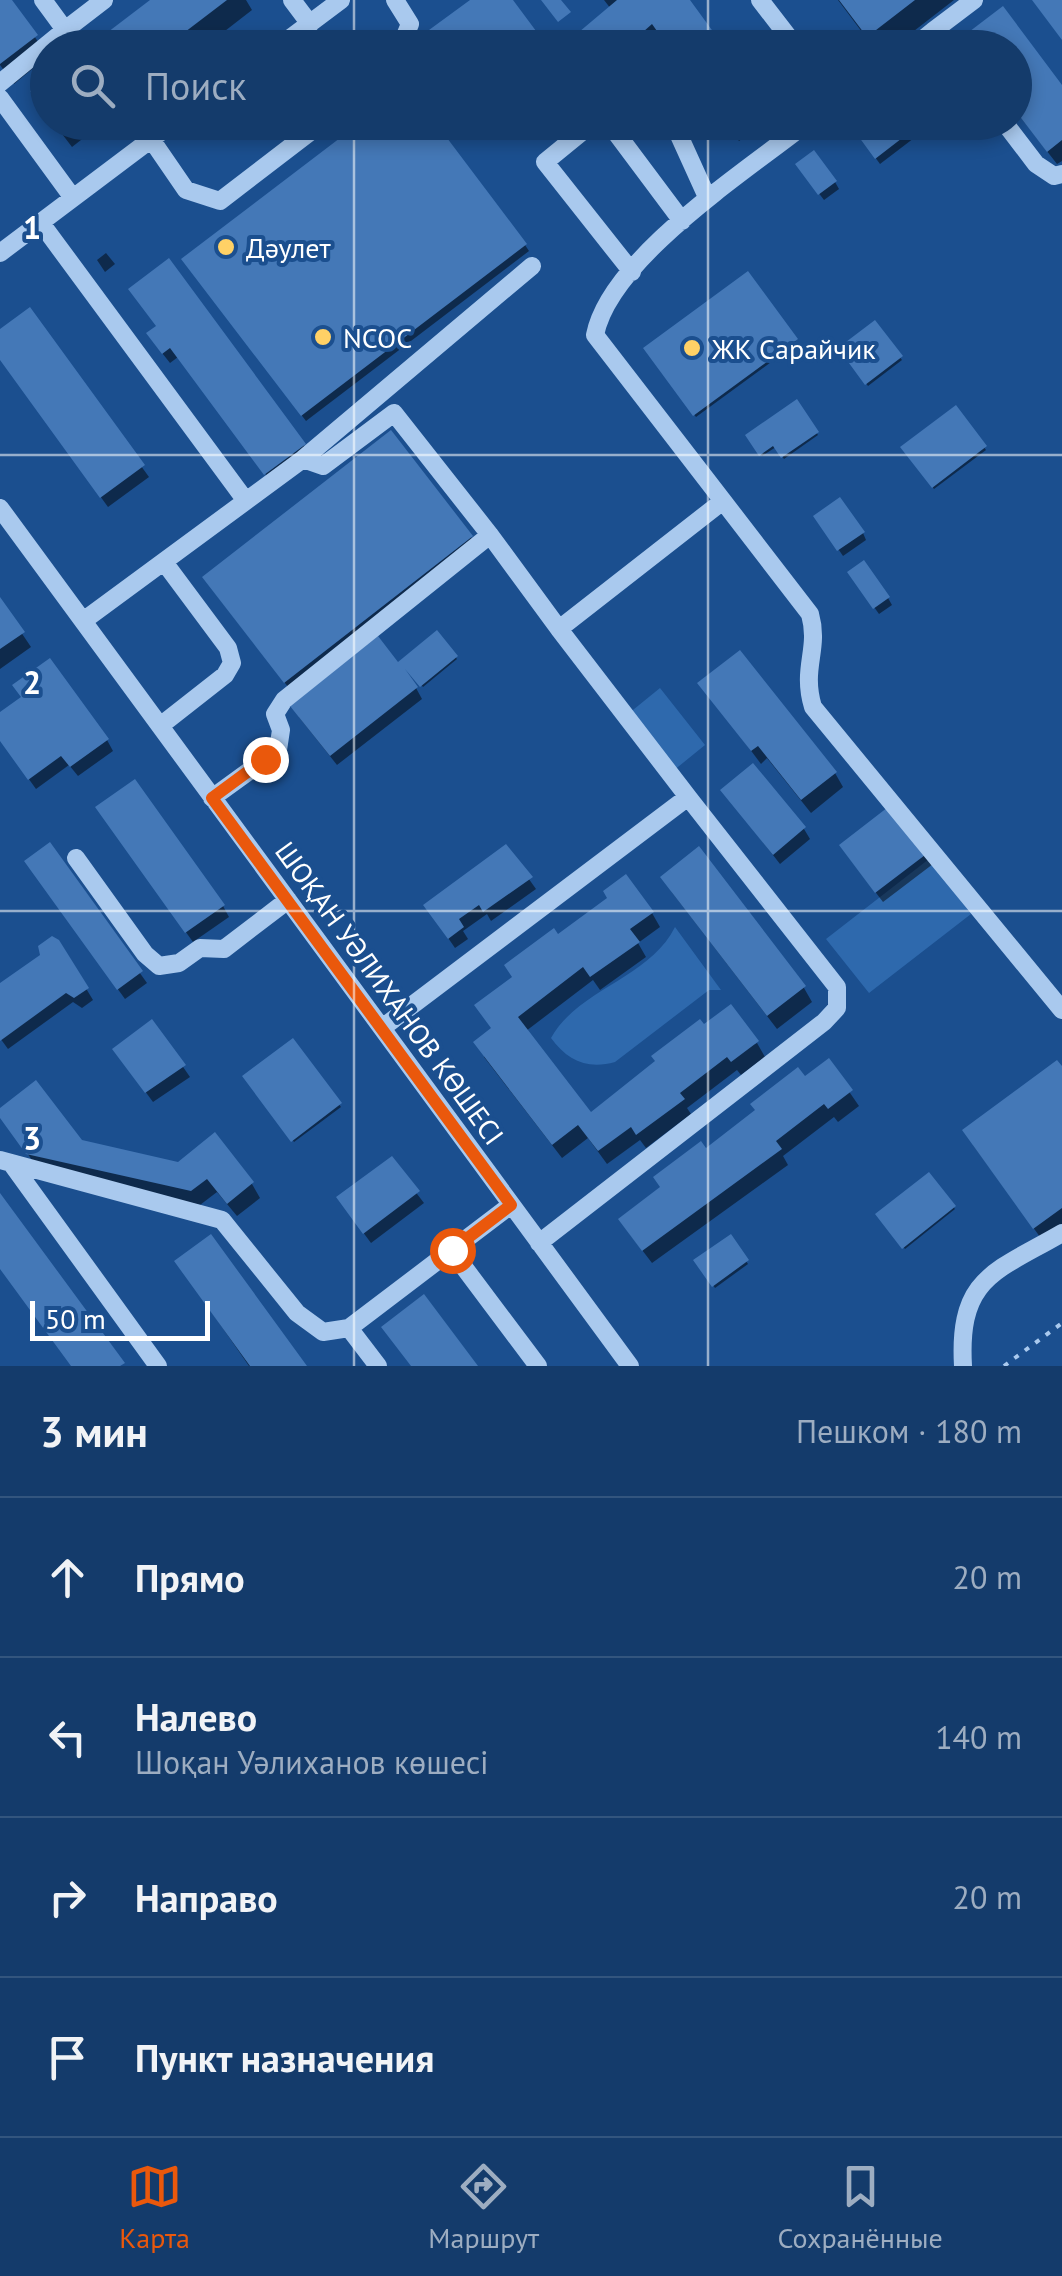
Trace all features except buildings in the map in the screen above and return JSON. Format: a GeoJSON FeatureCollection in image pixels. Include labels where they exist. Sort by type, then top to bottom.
{"type":"FeatureCollection","features":[{"type":"Feature","properties":{"kind":"street"},"geometry":{"type":"LineString","coordinates":[[43,0],[65,30],[104,0]]}},
{"type":"Feature","properties":{"kind":"street"},"geometry":{"type":"LineString","coordinates":[[292,0],[310,24]]}},
{"type":"Feature","properties":{"kind":"street"},"geometry":{"type":"LineString","coordinates":[[302,30],[341,0]]}},
{"type":"Feature","properties":{"kind":"street"},"geometry":{"type":"LineString","coordinates":[[395,0],[410,24],[408,30]]}},
{"type":"Feature","properties":{"kind":"street"},"geometry":{"type":"LineString","coordinates":[[760,0],[783,30]]}},
{"type":"Feature","properties":{"kind":"street"},"geometry":{"type":"LineString","coordinates":[[934,30],[974,0]]}},
{"type":"Feature","properties":{"kind":"street"},"geometry":{"type":"LineString","coordinates":[[0,82],[30,58]]}},
{"type":"Feature","properties":{"kind":"street"},"geometry":{"type":"LineString","coordinates":[[0,98],[30,139]]}},
{"type":"Feature","properties":{"kind":"street"},"geometry":{"type":"LineString","coordinates":[[31,140],[73,198]]}},
{"type":"Feature","properties":{"kind":"street"},"geometry":{"type":"LineString","coordinates":[[0,253],[151,140],[186,190],[220,201],[300,140]]}},
{"type":"Feature","properties":{"kind":"street"},"geometry":{"type":"LineString","coordinates":[[572,140],[545,162],[632,272]]}},
{"type":"Feature","properties":{"kind":"street"},"geometry":{"type":"LineString","coordinates":[[621,140],[682,221]]}},
{"type":"Feature","properties":{"kind":"street"},"geometry":{"type":"LineString","coordinates":[[681,140],[707,196]]}},
{"type":"Feature","properties":{"kind":"street"},"geometry":{"type":"LineString","coordinates":[[783,140],[707,196],[632,272],[599,315],[595,335],[810,614],[815,633],[806,682],[813,707],[1062,1010]]}},
{"type":"Feature","properties":{"kind":"street"},"geometry":{"type":"LineString","coordinates":[[1018,140],[1036,164],[1054,176],[1062,174]]}},
{"type":"Feature","properties":{"kind":"street"},"geometry":{"type":"LineString","coordinates":[[42,223],[246,501]]}},
{"type":"Feature","properties":{"kind":"street"},"geometry":{"type":"LineString","coordinates":[[84,622],[303,459],[532,266]]}},
{"type":"Feature","properties":{"kind":"street"},"geometry":{"type":"LineString","coordinates":[[303,459],[323,466],[394,412],[836,987],[837,1008],[540,1243]]}},
{"type":"Feature","properties":{"kind":"street"},"geometry":{"type":"LineString","coordinates":[[559,628],[723,500]]}},
{"type":"Feature","properties":{"kind":"street","name":"ШОҚАН УӘЛИХАНОВ КӨШЕСІ"},"geometry":{"type":"LineString","coordinates":[[0,508],[630,1366]]}},
{"type":"Feature","properties":{"kind":"street"},"geometry":{"type":"LineString","coordinates":[[212,798],[278,750],[280,730],[276,714],[284,700],[490,536]]}},
{"type":"Feature","properties":{"kind":"street"},"geometry":{"type":"LineString","coordinates":[[160,726],[225,674],[232,663],[228,648],[164,562]]}},
{"type":"Feature","properties":{"kind":"street"},"geometry":{"type":"LineString","coordinates":[[382,1028],[688,797]]}},
{"type":"Feature","properties":{"kind":"street"},"geometry":{"type":"LineString","coordinates":[[76,858],[159,966],[179,963],[200,948],[224,949],[288,900]]}},
{"type":"Feature","properties":{"kind":"street"},"geometry":{"type":"LineString","coordinates":[[6,1162],[222,1220],[297,1313],[323,1332],[349,1328],[511,1205]]}},
{"type":"Feature","properties":{"kind":"street"},"geometry":{"type":"LineString","coordinates":[[6,1162],[158,1366]]}},
{"type":"Feature","properties":{"kind":"street"},"geometry":{"type":"LineString","coordinates":[[963,1366],[967,1308],[981,1281],[1062,1233]]}},
{"type":"Feature","properties":{"kind":"street"},"geometry":{"type":"LineString","coordinates":[[452,1250],[538,1366]]}},
{"type":"Feature","properties":{"kind":"street"},"geometry":{"type":"LineString","coordinates":[[349,1328],[378,1366]]}},
{"type":"Feature","properties":{"kind":"path"},"geometry":{"type":"LineString","coordinates":[[1004,1366],[1062,1322]]}},
{"type":"Feature","properties":{"kind":"shaded area"},"geometry":{"type":"Polygon","coordinates":[[[660,688],[705,745],[673,771],[628,714],[660,688]]]}},
{"type":"Feature","properties":{"kind":"shaded area"},"geometry":{"type":"Polygon","coordinates":[[[929,859],[971,914],[869,993],[826,939],[929,859]]]}},
{"type":"Feature","properties":{"kind":"shaded area"},"geometry":{"type":"Polygon","coordinates":[[[675,927],[721,990],[709,990],[615,1062],[587,1064],[564,1052],[551,1038],[563,1021],[649,959],[675,927]]]}},
{"type":"Feature","properties":{"kind":"place","name":"Дәулет"},"geometry":{"type":"Point","coordinates":[226,247]}},
{"type":"Feature","properties":{"kind":"place","name":"NCOC"},"geometry":{"type":"Point","coordinates":[323,337]}},
{"type":"Feature","properties":{"kind":"place","name":"ЖК Сарайчик"},"geometry":{"type":"Point","coordinates":[692,348]}},
{"type":"Feature","properties":{"kind":"route"},"geometry":{"type":"LineString","coordinates":[[265,759],[212,798],[511,1205],[452,1250]]}}]}
